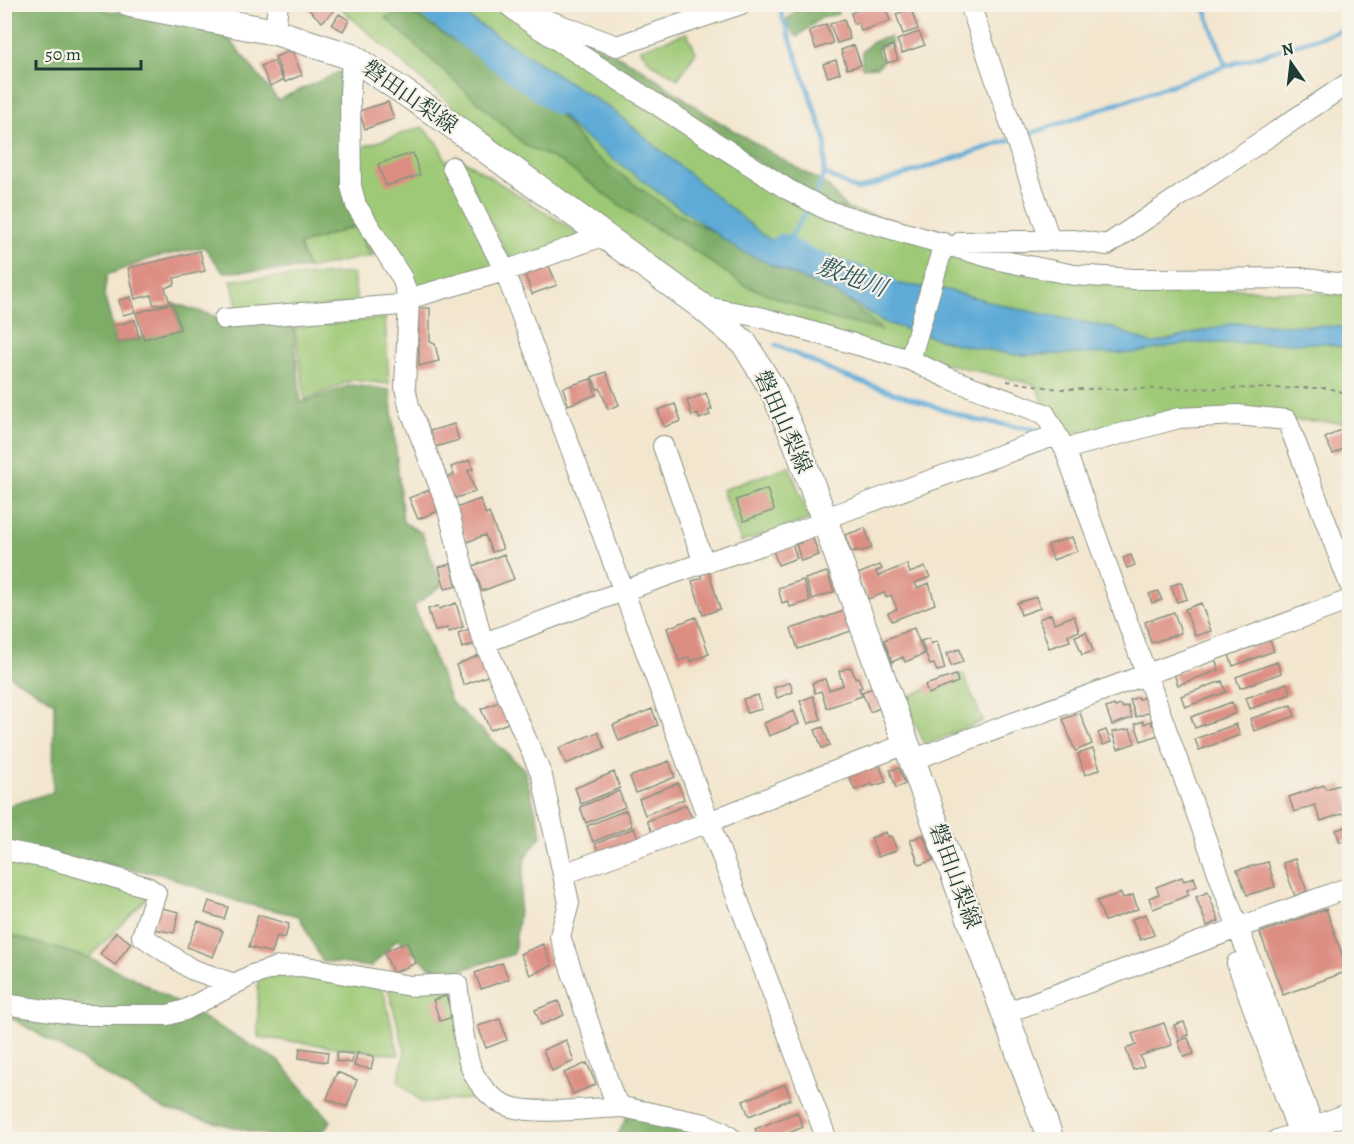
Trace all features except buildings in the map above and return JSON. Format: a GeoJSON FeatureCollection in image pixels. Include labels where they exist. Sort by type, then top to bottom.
{"type":"FeatureCollection","features":[{"type":"Feature","properties":{"kind":"main road","name":"磐田山梨線"},"geometry":{"type":"LineString","coordinates":[[130,4],[275,32],[352,57],[438,115],[604,235],[701,306],[744,343],[773,390],[796,442],[1051,1140]]}},
{"type":"Feature","properties":{"kind":"street"},"geometry":{"type":"LineString","coordinates":[[275,32],[278,4]]}},
{"type":"Feature","properties":{"kind":"street"},"geometry":{"type":"LineString","coordinates":[[513,8],[617,46],[741,4]]}},
{"type":"Feature","properties":{"kind":"street"},"geometry":{"type":"LineString","coordinates":[[970,4],[1050,240]]}},
{"type":"Feature","properties":{"kind":"street"},"geometry":{"type":"LineString","coordinates":[[513,8],[528,21],[787,189],[829,211],[942,248],[1074,275],[1134,279],[1300,278],[1350,285]]}},
{"type":"Feature","properties":{"kind":"street"},"geometry":{"type":"LineString","coordinates":[[352,57],[351,186],[356,205],[402,278],[409,300],[405,387],[409,406],[447,506],[484,643],[542,776],[569,903],[560,936],[613,1096],[622,1107]]}},
{"type":"Feature","properties":{"kind":"street"},"geometry":{"type":"LineString","coordinates":[[942,248],[1050,240],[1107,244],[1350,82]]}},
{"type":"Feature","properties":{"kind":"street"},"geometry":{"type":"LineString","coordinates":[[452,167],[505,271],[827,1140]]}},
{"type":"Feature","properties":{"kind":"street"},"geometry":{"type":"LineString","coordinates":[[224,319],[400,305],[411,298],[505,271],[604,235]]}},
{"type":"Feature","properties":{"kind":"street"},"geometry":{"type":"LineString","coordinates":[[917,360],[942,248]]}},
{"type":"Feature","properties":{"kind":"street"},"geometry":{"type":"LineString","coordinates":[[701,306],[759,317],[986,378]]}},
{"type":"Feature","properties":{"kind":"street"},"geometry":{"type":"LineString","coordinates":[[917,360],[948,378],[1045,414],[1060,442],[1146,675],[1232,930],[1308,1134]]}},
{"type":"Feature","properties":{"kind":"street"},"geometry":{"type":"LineString","coordinates":[[484,643],[623,591],[762,545],[824,520],[1060,442],[1179,418],[1237,415],[1287,420],[1350,585]]}},
{"type":"Feature","properties":{"kind":"street"},"geometry":{"type":"LineString","coordinates":[[663,446],[704,563]]}},
{"type":"Feature","properties":{"kind":"street"},"geometry":{"type":"LineString","coordinates":[[563,874],[709,822],[822,776],[909,752],[1146,675],[1350,600]]}},
{"type":"Feature","properties":{"kind":"street"},"geometry":{"type":"LineString","coordinates":[[4,850],[50,859],[147,887],[156,893],[142,936],[191,969],[234,984]]}},
{"type":"Feature","properties":{"kind":"street"},"geometry":{"type":"LineString","coordinates":[[1005,1013],[1350,887]]}},
{"type":"Feature","properties":{"kind":"street"},"geometry":{"type":"LineString","coordinates":[[4,1004],[80,1015],[168,1015],[185,1010],[252,975],[278,968],[302,966],[410,986],[457,984],[469,1062],[476,1079],[491,1097],[512,1107],[539,1110],[622,1107],[705,1124],[734,1140]]}},
{"type":"Feature","properties":{"kind":"street"},"geometry":{"type":"LineString","coordinates":[[1277,1140],[1308,1134],[1350,1113]]}},
{"type":"Feature","properties":{"kind":"path"},"geometry":{"type":"LineString","coordinates":[[986,378],[1059,389],[1327,388],[1350,394]]}},
{"type":"Feature","properties":{"kind":"green space"},"geometry":{"type":"Polygon","coordinates":[[[5,5],[97,5],[108,11],[215,21],[278,100],[341,71],[351,165],[383,249],[370,258],[356,226],[299,245],[308,269],[223,272],[204,247],[152,258],[107,275],[104,295],[117,343],[180,329],[173,303],[224,319],[292,314],[301,403],[351,385],[390,390],[403,522],[422,533],[442,585],[414,606],[451,702],[524,769],[542,834],[525,858],[514,954],[455,972],[430,967],[397,939],[371,967],[322,961],[299,916],[239,902],[160,874],[5,847],[5,807],[53,792],[54,702],[5,673],[5,5]]]}},
{"type":"Feature","properties":{"kind":"green space"},"geometry":{"type":"Polygon","coordinates":[[[337,5],[507,5],[803,197],[1129,283],[1349,295],[1349,423],[1272,419],[1148,426],[1056,435],[1036,385],[714,308],[575,214],[337,5]]]}},
{"type":"Feature","properties":{"kind":"green space"},"geometry":{"type":"Polygon","coordinates":[[[519,5],[546,5],[583,26],[547,20],[639,67],[714,119],[828,186],[847,209],[824,206],[519,5]]]}},
{"type":"Feature","properties":{"kind":"green space"},"geometry":{"type":"Polygon","coordinates":[[[838,9],[838,14],[821,18],[797,37],[789,27],[787,19],[797,10],[838,9]]]}},
{"type":"Feature","properties":{"kind":"green space"},"geometry":{"type":"Polygon","coordinates":[[[412,13],[553,106],[588,151],[673,212],[716,233],[770,264],[842,296],[882,330],[832,319],[744,285],[692,249],[638,218],[561,162],[526,146],[385,17],[412,13]]]}},
{"type":"Feature","properties":{"kind":"green space"},"geometry":{"type":"Polygon","coordinates":[[[687,33],[696,52],[678,79],[651,63],[640,49],[687,33]]]}},
{"type":"Feature","properties":{"kind":"green space"},"geometry":{"type":"Polygon","coordinates":[[[890,37],[892,43],[878,48],[883,60],[881,64],[876,67],[862,68],[862,52],[874,42],[890,37]]]}},
{"type":"Feature","properties":{"kind":"green space"},"geometry":{"type":"Polygon","coordinates":[[[422,127],[437,142],[496,266],[411,298],[383,249],[351,165],[365,146],[422,127]]]}},
{"type":"Feature","properties":{"kind":"green space"},"geometry":{"type":"Polygon","coordinates":[[[457,156],[584,237],[511,262],[457,156]]]}},
{"type":"Feature","properties":{"kind":"green space"},"geometry":{"type":"Polygon","coordinates":[[[356,226],[370,256],[308,269],[299,245],[356,226]]]}},
{"type":"Feature","properties":{"kind":"green space"},"geometry":{"type":"Polygon","coordinates":[[[353,273],[357,303],[240,318],[231,280],[353,273]]]}},
{"type":"Feature","properties":{"kind":"green space"},"geometry":{"type":"Polygon","coordinates":[[[385,318],[389,384],[352,380],[305,400],[295,328],[385,318]]]}},
{"type":"Feature","properties":{"kind":"green space"},"geometry":{"type":"Polygon","coordinates":[[[789,466],[810,519],[741,542],[722,490],[789,466]]]}},
{"type":"Feature","properties":{"kind":"green space"},"geometry":{"type":"Polygon","coordinates":[[[963,674],[983,721],[925,745],[905,698],[963,674]]]}},
{"type":"Feature","properties":{"kind":"green space"},"geometry":{"type":"Polygon","coordinates":[[[4,850],[154,891],[89,958],[5,934],[4,850]]]}},
{"type":"Feature","properties":{"kind":"green space"},"geometry":{"type":"Polygon","coordinates":[[[5,934],[89,958],[130,976],[279,1061],[331,1121],[324,1130],[281,1139],[163,1109],[5,1014],[5,934]]]}},
{"type":"Feature","properties":{"kind":"green space"},"geometry":{"type":"Polygon","coordinates":[[[278,967],[381,981],[399,1055],[258,1037],[258,981],[278,967]]]}},
{"type":"Feature","properties":{"kind":"green space"},"geometry":{"type":"Polygon","coordinates":[[[386,981],[458,989],[465,1064],[491,1097],[422,1103],[398,1081],[405,1051],[386,981]]]}},
{"type":"Feature","properties":{"kind":"green space"},"geometry":{"type":"Polygon","coordinates":[[[631,1109],[705,1124],[688,1139],[615,1140],[631,1109]]]}},
{"type":"Feature","properties":{"kind":"water"},"geometry":{"type":"Polygon","coordinates":[[[394,5],[449,5],[611,109],[764,236],[807,261],[858,279],[947,290],[1013,308],[1113,328],[1152,344],[1234,323],[1349,327],[1349,348],[1322,343],[1187,343],[1136,353],[1016,355],[956,344],[886,323],[836,293],[739,250],[575,130],[531,81],[445,19],[406,12],[394,5]]]}},
{"type":"Feature","properties":{"kind":"waterway","name":"敷地川"},"geometry":{"type":"LineString","coordinates":[[426,4],[559,102]]}},
{"type":"Feature","properties":{"kind":"waterway"},"geometry":{"type":"LineString","coordinates":[[778,4],[826,141],[824,173],[815,197]]}},
{"type":"Feature","properties":{"kind":"waterway"},"geometry":{"type":"LineString","coordinates":[[1203,4],[1226,66]]}},
{"type":"Feature","properties":{"kind":"waterway"},"geometry":{"type":"LineString","coordinates":[[1021,137],[1226,66],[1350,28]]}},
{"type":"Feature","properties":{"kind":"waterway"},"geometry":{"type":"LineString","coordinates":[[824,173],[857,190],[1010,140]]}},
{"type":"Feature","properties":{"kind":"waterway"},"geometry":{"type":"LineString","coordinates":[[783,247],[810,207]]}},
{"type":"Feature","properties":{"kind":"waterway","name":"敷地川"},"geometry":{"type":"LineString","coordinates":[[783,247],[807,261],[885,288]]}},
{"type":"Feature","properties":{"kind":"waterway"},"geometry":{"type":"LineString","coordinates":[[776,345],[841,375],[975,420],[1039,430],[1043,433]]}}]}
